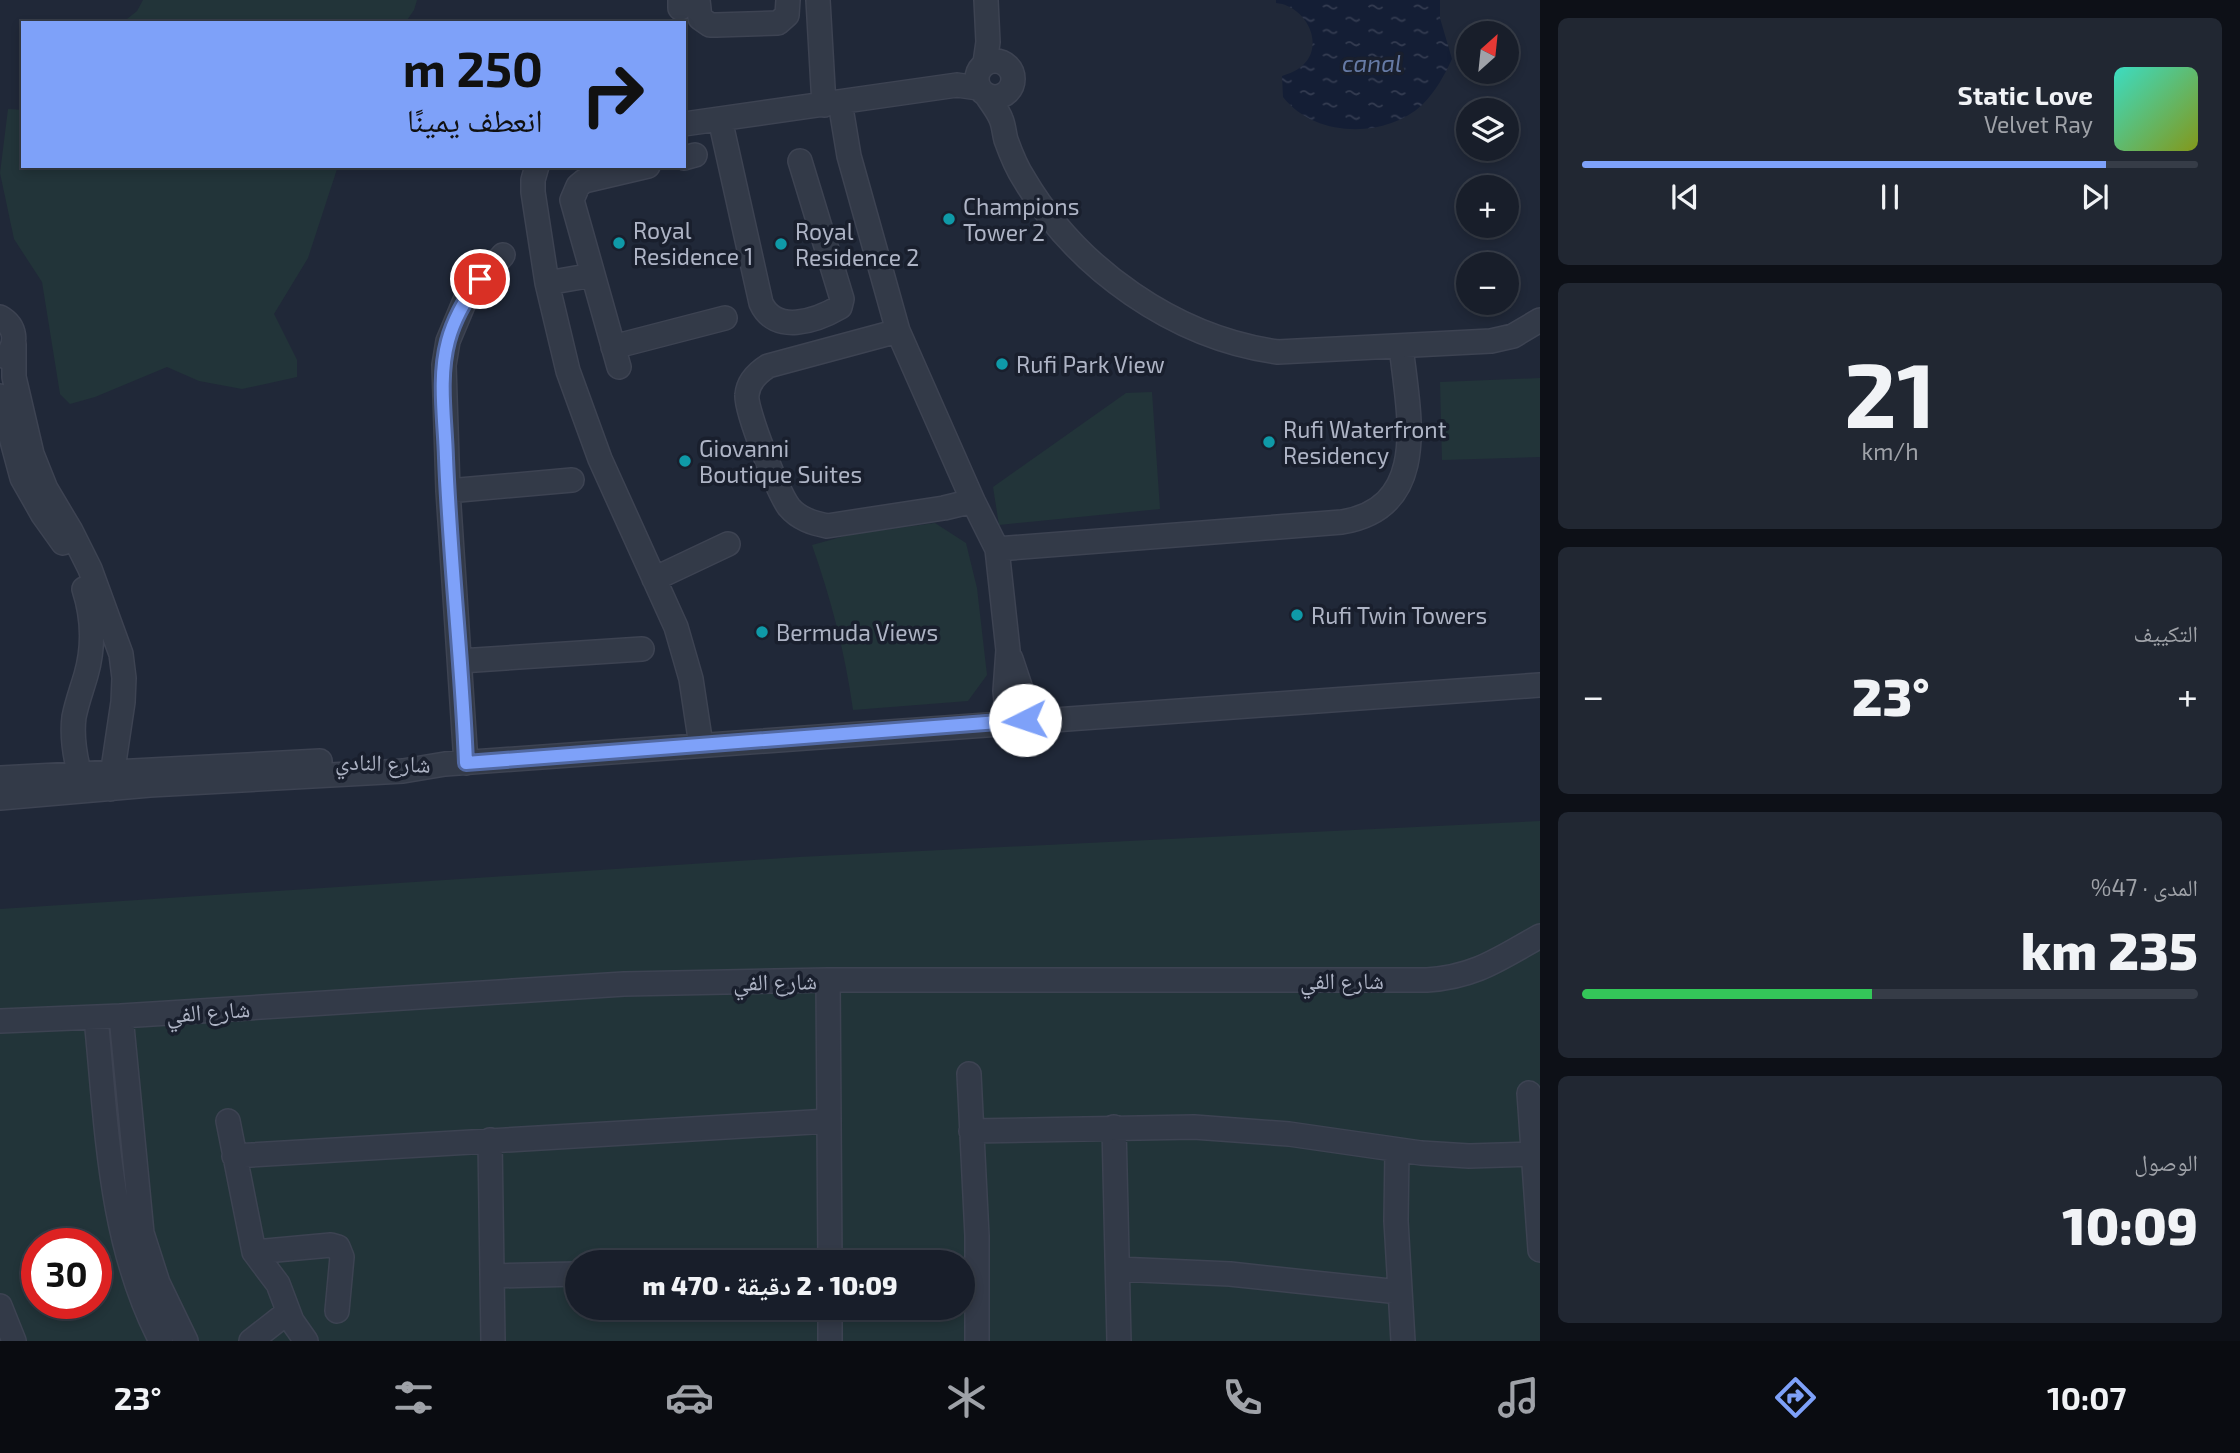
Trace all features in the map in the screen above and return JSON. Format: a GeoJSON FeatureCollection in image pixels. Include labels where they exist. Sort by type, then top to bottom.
{"type":"FeatureCollection","features":[{"type":"Feature","properties":{"kind":"street"},"geometry":{"type":"LineString","coordinates":[[986,0],[985,76],[1022,176],[1058,227],[1108,274],[1164,313],[1222,341],[1259,349],[1307,352],[1491,341],[1513,336],[1540,320]]}},
{"type":"Feature","properties":{"kind":"street"},"geometry":{"type":"LineString","coordinates":[[686,3],[710,25],[773,24],[783,20],[788,5],[818,3],[832,104],[898,331],[972,501],[997,549],[1007,650],[1005,691],[1016,721]]}},
{"type":"Feature","properties":{"kind":"street"},"geometry":{"type":"LineString","coordinates":[[686,124],[832,104],[985,76]]}},
{"type":"Feature","properties":{"kind":"street"},"geometry":{"type":"LineString","coordinates":[[720,119],[761,303],[773,319],[786,323],[832,311],[840,307],[842,299],[800,161]]}},
{"type":"Feature","properties":{"kind":"street"},"geometry":{"type":"LineString","coordinates":[[536,168],[533,192],[547,283],[568,371],[611,485],[676,627],[685,653],[701,745]]}},
{"type":"Feature","properties":{"kind":"street"},"geometry":{"type":"LineString","coordinates":[[639,168],[584,181],[574,192],[573,208],[616,357],[725,318]]}},
{"type":"Feature","properties":{"kind":"street"},"geometry":{"type":"LineString","coordinates":[[456,763],[460,661],[447,491],[444,365],[448,341],[466,298],[503,255]]}},
{"type":"Feature","properties":{"kind":"street"},"geometry":{"type":"LineString","coordinates":[[547,283],[593,275]]}},
{"type":"Feature","properties":{"kind":"street"},"geometry":{"type":"LineString","coordinates":[[1,316],[13,330],[7,352],[32,454],[46,489],[90,569],[121,654],[123,702],[112,780]]}},
{"type":"Feature","properties":{"kind":"street"},"geometry":{"type":"LineString","coordinates":[[898,331],[768,366],[753,378],[747,406],[783,497],[801,517],[814,524],[827,526],[944,508],[972,501]]}},
{"type":"Feature","properties":{"kind":"street"},"geometry":{"type":"LineString","coordinates":[[997,549],[1342,523],[1371,514],[1393,494],[1401,481],[1408,458],[1410,433],[1401,346]]}},
{"type":"Feature","properties":{"kind":"street"},"geometry":{"type":"LineString","coordinates":[[0,396],[22,478],[43,515],[67,548],[88,599],[91,645],[77,703],[73,735],[81,782]]}},
{"type":"Feature","properties":{"kind":"street"},"geometry":{"type":"LineString","coordinates":[[447,491],[572,480]]}},
{"type":"Feature","properties":{"kind":"street"},"geometry":{"type":"LineString","coordinates":[[654,579],[729,544]]}},
{"type":"Feature","properties":{"kind":"street"},"geometry":{"type":"LineString","coordinates":[[460,661],[642,649]]}},
{"type":"Feature","properties":{"kind":"street","name":"شارع النادي"},"geometry":{"type":"LineString","coordinates":[[0,778],[81,782],[367,759],[456,763],[1538,683]]}},
{"type":"Feature","properties":{"kind":"street","name":"شارع النادي"},"geometry":{"type":"LineString","coordinates":[[0,798],[81,782]]}},
{"type":"Feature","properties":{"kind":"street","name":"شارع الفي"},"geometry":{"type":"LineString","coordinates":[[0,1021],[96,1018],[624,984],[828,980],[1427,980],[1468,974],[1540,936]]}},
{"type":"Feature","properties":{"kind":"street"},"geometry":{"type":"LineString","coordinates":[[828,980],[830,1250]]}},
{"type":"Feature","properties":{"kind":"street"},"geometry":{"type":"LineString","coordinates":[[121,1016],[142,1233],[158,1283],[186,1341]]}},
{"type":"Feature","properties":{"kind":"street"},"geometry":{"type":"LineString","coordinates":[[96,1018],[111,1170],[121,1228],[138,1289],[161,1341]]}},
{"type":"Feature","properties":{"kind":"street"},"geometry":{"type":"LineString","coordinates":[[969,1074],[977,1236],[977,1341]]}},
{"type":"Feature","properties":{"kind":"street"},"geometry":{"type":"LineString","coordinates":[[1529,1093],[1540,1250]]}},
{"type":"Feature","properties":{"kind":"street"},"geometry":{"type":"LineString","coordinates":[[228,1121],[254,1252],[278,1284],[288,1312],[304,1340]]}},
{"type":"Feature","properties":{"kind":"street"},"geometry":{"type":"LineString","coordinates":[[234,1156],[829,1121]]}},
{"type":"Feature","properties":{"kind":"street"},"geometry":{"type":"LineString","coordinates":[[971,1131],[1114,1127],[1241,1130],[1322,1138],[1397,1150],[1469,1156],[1533,1153]]}},
{"type":"Feature","properties":{"kind":"street"},"geometry":{"type":"LineString","coordinates":[[1114,1127],[1119,1341]]}},
{"type":"Feature","properties":{"kind":"street"},"geometry":{"type":"LineString","coordinates":[[490,1140],[493,1341]]}},
{"type":"Feature","properties":{"kind":"street"},"geometry":{"type":"LineString","coordinates":[[1397,1150],[1396,1221],[1403,1341]]}},
{"type":"Feature","properties":{"kind":"street"},"geometry":{"type":"LineString","coordinates":[[254,1252],[331,1245],[338,1247],[342,1257],[337,1311]]}},
{"type":"Feature","properties":{"kind":"street"},"geometry":{"type":"LineString","coordinates":[[1118,1269],[1253,1276],[1399,1292]]}},
{"type":"Feature","properties":{"kind":"street"},"geometry":{"type":"LineString","coordinates":[[492,1276],[565,1274]]}},
{"type":"Feature","properties":{"kind":"street"},"geometry":{"type":"LineString","coordinates":[[0,1306],[14,1341]]}},
{"type":"Feature","properties":{"kind":"street"},"geometry":{"type":"LineString","coordinates":[[251,1341],[288,1312]]}},
{"type":"Feature","properties":{"kind":"street"},"geometry":{"type":"LineString","coordinates":[[830,1320],[830,1341]]}},
{"type":"Feature","properties":{"kind":"shaded area"},"geometry":{"type":"Polygon","coordinates":[[[143,0],[417,0],[406,21],[124,21],[137,11],[143,0]]]}},
{"type":"Feature","properties":{"kind":"shaded area"},"geometry":{"type":"Polygon","coordinates":[[[8,109],[21,110],[21,168],[337,168],[308,258],[274,314],[297,360],[297,377],[242,389],[199,381],[167,367],[95,397],[70,404],[60,394],[42,282],[14,239],[0,173],[8,109]]]}},
{"type":"Feature","properties":{"kind":"shaded area"},"geometry":{"type":"Polygon","coordinates":[[[1540,378],[1540,457],[1442,460],[1440,382],[1540,378]]]}},
{"type":"Feature","properties":{"kind":"shaded area"},"geometry":{"type":"Polygon","coordinates":[[[1152,392],[1160,509],[999,525],[993,487],[1126,393],[1152,392]]]}},
{"type":"Feature","properties":{"kind":"shaded area"},"geometry":{"type":"Polygon","coordinates":[[[935,523],[966,543],[977,588],[987,675],[968,701],[853,710],[837,626],[812,545],[852,534],[935,523]]]}},
{"type":"Feature","properties":{"kind":"shaded area"},"geometry":{"type":"Polygon","coordinates":[[[1540,821],[1540,1341],[0,1341],[0,909],[799,857],[1540,821]]]}},
{"type":"Feature","properties":{"kind":"water","name":"canal"},"geometry":{"type":"Polygon","coordinates":[[[1276,0],[1440,0],[1440,18],[1452,59],[1431,94],[1407,116],[1370,128],[1331,127],[1297,111],[1283,97],[1282,76],[1307,61],[1313,41],[1305,20],[1287,6],[1276,3],[1276,0]]]}},
{"type":"Feature","properties":{"kind":"place","name":"Champions Tower 2"},"geometry":{"type":"Point","coordinates":[949,219]}},
{"type":"Feature","properties":{"kind":"place","name":"Royal Residence 1"},"geometry":{"type":"Point","coordinates":[619,243]}},
{"type":"Feature","properties":{"kind":"place","name":"Royal Residence 2"},"geometry":{"type":"Point","coordinates":[781,244]}},
{"type":"Feature","properties":{"kind":"place","name":"Rufi Park View"},"geometry":{"type":"Point","coordinates":[1002,364]}},
{"type":"Feature","properties":{"kind":"place","name":"Rufi Waterfront Residency"},"geometry":{"type":"Point","coordinates":[1269,442]}},
{"type":"Feature","properties":{"kind":"place","name":"Giovanni Boutique Suites"},"geometry":{"type":"Point","coordinates":[685,461]}},
{"type":"Feature","properties":{"kind":"place","name":"Rufi Twin Towers"},"geometry":{"type":"Point","coordinates":[1297,615]}},
{"type":"Feature","properties":{"kind":"place","name":"Bermuda Views"},"geometry":{"type":"Point","coordinates":[762,632]}},
{"type":"Feature","properties":{"kind":"route"},"geometry":{"type":"LineString","coordinates":[[480,279],[466,298],[448,341],[443,388],[447,491],[466,763],[1025,720]]}}]}
